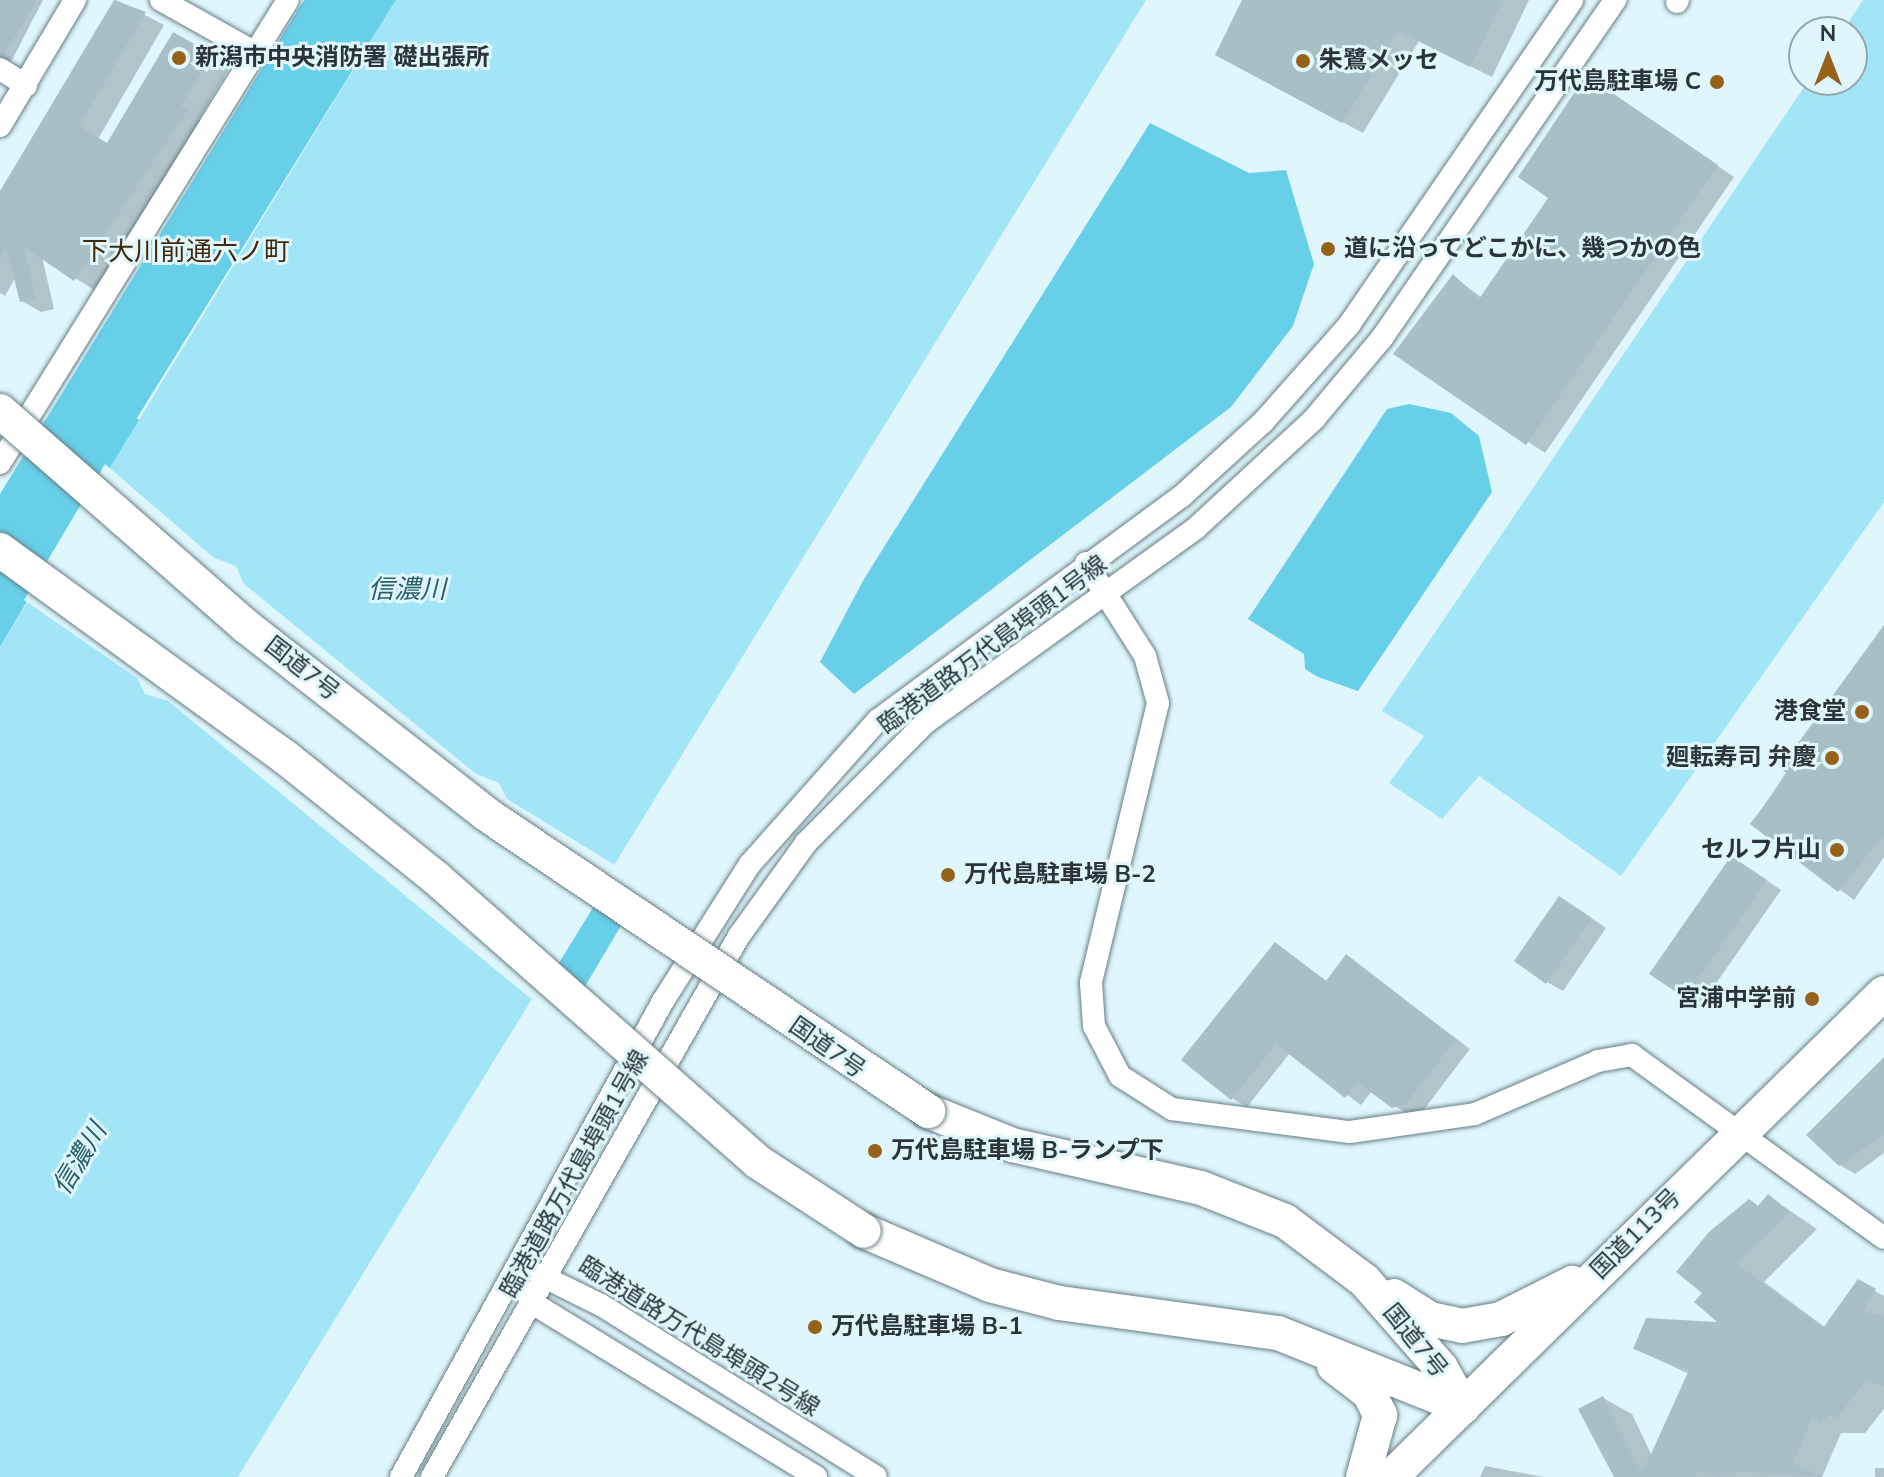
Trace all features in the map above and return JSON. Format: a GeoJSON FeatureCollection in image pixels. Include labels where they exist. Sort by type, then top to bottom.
{"type":"FeatureCollection","features":[{"type":"Feature","properties":{"kind":"highway","name":"国道7号"},"geometry":{"type":"LineString","coordinates":[[0,411],[247,627],[486,814],[928,1111],[1012,1145],[1201,1188],[1285,1221],[1326,1247],[1410,1330],[1463,1407]]}},
{"type":"Feature","properties":{"kind":"highway","name":"国道7号"},"geometry":{"type":"LineString","coordinates":[[0,550],[285,757],[436,878],[758,1162],[864,1231],[977,1280],[1059,1303],[1278,1333],[1463,1407]]}},
{"type":"Feature","properties":{"kind":"highway","name":"国道113号"},"geometry":{"type":"LineString","coordinates":[[1405,1472],[1463,1407],[1604,1266],[1884,993]]}},
{"type":"Feature","properties":{"kind":"highway"},"geometry":{"type":"LineString","coordinates":[[1326,1247],[1430,1319],[1462,1326],[1501,1319],[1604,1266]]}},
{"type":"Feature","properties":{"kind":"highway"},"geometry":{"type":"LineString","coordinates":[[1278,1333],[1304,1357],[1342,1368],[1377,1406],[1379,1435],[1363,1477]]}},
{"type":"Feature","properties":{"kind":"street"},"geometry":{"type":"LineString","coordinates":[[0,126],[75,0]]}},
{"type":"Feature","properties":{"kind":"street"},"geometry":{"type":"LineString","coordinates":[[161,0],[256,53]]}},
{"type":"Feature","properties":{"kind":"street"},"geometry":{"type":"LineString","coordinates":[[0,463],[288,0]]}},
{"type":"Feature","properties":{"kind":"street","name":"臨港道路万代島埠頭1号線"},"geometry":{"type":"LineString","coordinates":[[401,1477],[663,1001],[772,836],[878,720],[1086,563],[1182,496],[1300,382],[1428,214],[1572,0]]}},
{"type":"Feature","properties":{"kind":"street","name":"臨港道路万代島埠頭1号線"},"geometry":{"type":"LineString","coordinates":[[432,1477],[551,1276],[739,936],[799,852],[925,723],[1225,503],[1340,390],[1615,0]]}},
{"type":"Feature","properties":{"kind":"street"},"geometry":{"type":"LineString","coordinates":[[0,69],[26,85]]}},
{"type":"Feature","properties":{"kind":"street"},"geometry":{"type":"LineString","coordinates":[[1086,563],[1145,656],[1158,703],[1091,983],[1094,1026],[1120,1076],[1172,1109],[1216,1119],[1380,1131],[1498,1107],[1621,1054],[1646,1060],[1884,1238]]}},
{"type":"Feature","properties":{"kind":"street"},"geometry":{"type":"LineString","coordinates":[[515,1274],[534,1304],[815,1477]]}},
{"type":"Feature","properties":{"kind":"street","name":"臨港道路万代島埠頭2号線"},"geometry":{"type":"LineString","coordinates":[[515,1274],[551,1276],[876,1477]]}},
{"type":"Feature","properties":{"kind":"shaded area"},"geometry":{"type":"Polygon","coordinates":[[[304,0],[396,0],[137,418],[622,924],[584,988],[48,566],[0,647],[0,494],[304,0]]]}},
{"type":"Feature","properties":{"kind":"shaded area"},"geometry":{"type":"Polygon","coordinates":[[[1150,123],[1249,173],[1286,170],[1314,264],[1293,326],[1231,407],[854,694],[820,662],[864,579],[1150,123]]]}},
{"type":"Feature","properties":{"kind":"shaded area"},"geometry":{"type":"Polygon","coordinates":[[[1409,404],[1451,413],[1479,436],[1492,492],[1358,691],[1318,677],[1305,669],[1304,654],[1248,619],[1387,409],[1409,404]]]}},
{"type":"Feature","properties":{"kind":"water","name":"信濃川"},"geometry":{"type":"Polygon","coordinates":[[[396,0],[1146,0],[238,1477],[0,1477],[0,647],[396,0]]]}},
{"type":"Feature","properties":{"kind":"water"},"geometry":{"type":"Polygon","coordinates":[[[1863,0],[1884,0],[1884,502],[1621,876],[1479,776],[1442,819],[1389,783],[1424,736],[1382,711],[1798,96],[1868,96],[1868,16],[1852,16],[1863,0]]]}},
{"type":"Feature","properties":{"kind":"pier"},"geometry":{"type":"Polygon","coordinates":[[[105,464],[214,558],[236,566],[243,583],[476,774],[499,783],[507,799],[618,867],[535,1002],[168,701],[145,694],[137,678],[24,600],[105,464]]]}},
{"type":"Feature","properties":{"kind":"building"},"geometry":{"type":"Polygon","coordinates":[[[0,0],[37,0],[3,56],[0,55],[0,0]]]}},
{"type":"Feature","properties":{"kind":"building"},"geometry":{"type":"Polygon","coordinates":[[[114,0],[146,12],[79,126],[107,143],[173,32],[212,54],[181,106],[188,110],[74,281],[24,247],[36,298],[20,302],[6,247],[0,259],[0,191],[114,0]]]}},
{"type":"Feature","properties":{"kind":"building","name":"朱鷺メッセ"},"geometry":{"type":"Polygon","coordinates":[[[1242,0],[1503,0],[1470,67],[1398,31],[1342,123],[1215,55],[1242,0]]]}},
{"type":"Feature","properties":{"kind":"building"},"geometry":{"type":"Polygon","coordinates":[[[1586,75],[1718,165],[1526,445],[1393,354],[1453,274],[1479,299],[1548,198],[1518,177],[1586,75]]]}},
{"type":"Feature","properties":{"kind":"building"},"geometry":{"type":"Polygon","coordinates":[[[1884,625],[1884,834],[1838,892],[1750,824],[1788,774],[1780,768],[1884,625]]]}},
{"type":"Feature","properties":{"kind":"building"},"geometry":{"type":"Polygon","coordinates":[[[1731,856],[1767,880],[1685,998],[1649,974],[1731,856]]]}},
{"type":"Feature","properties":{"kind":"building"},"geometry":{"type":"Polygon","coordinates":[[[1559,896],[1592,918],[1546,984],[1514,961],[1559,896]]]}},
{"type":"Feature","properties":{"kind":"building"},"geometry":{"type":"Polygon","coordinates":[[[1275,942],[1326,981],[1346,954],[1456,1039],[1406,1104],[1392,1108],[1357,1082],[1345,1098],[1276,1044],[1231,1100],[1181,1060],[1275,942]]]}},
{"type":"Feature","properties":{"kind":"building"},"geometry":{"type":"Polygon","coordinates":[[[1884,1057],[1884,1134],[1839,1166],[1806,1135],[1884,1057]]]}},
{"type":"Feature","properties":{"kind":"building"},"geometry":{"type":"Polygon","coordinates":[[[1768,1194],[1790,1212],[1737,1264],[1823,1328],[1858,1279],[1876,1289],[1863,1312],[1884,1316],[1884,1386],[1866,1380],[1836,1419],[1829,1414],[1821,1424],[1812,1417],[1793,1464],[1823,1477],[1738,1471],[1718,1477],[1700,1470],[1695,1477],[1614,1477],[1578,1409],[1603,1396],[1642,1474],[1689,1370],[1633,1349],[1646,1318],[1717,1322],[1694,1302],[1702,1293],[1676,1272],[1709,1232],[1749,1199],[1758,1206],[1768,1194]]]}},
{"type":"Feature","properties":{"kind":"place","name":"新潟市中央消防署 礎出張所"},"geometry":{"type":"Point","coordinates":[179,58]}},
{"type":"Feature","properties":{"kind":"place","name":"朱鷺メッセ"},"geometry":{"type":"Point","coordinates":[1303,61]}},
{"type":"Feature","properties":{"kind":"place","name":"万代島駐車場 C"},"geometry":{"type":"Point","coordinates":[1717,82]}},
{"type":"Feature","properties":{"kind":"place","name":"道に沿ってどこかに、幾つかの色"},"geometry":{"type":"Point","coordinates":[1328,249]}},
{"type":"Feature","properties":{"kind":"place","name":"港食堂"},"geometry":{"type":"Point","coordinates":[1862,712]}},
{"type":"Feature","properties":{"kind":"place","name":"廻転寿司 弁慶"},"geometry":{"type":"Point","coordinates":[1832,758]}},
{"type":"Feature","properties":{"kind":"place","name":"セルフ片山"},"geometry":{"type":"Point","coordinates":[1837,850]}},
{"type":"Feature","properties":{"kind":"place","name":"万代島駐車場 B-2"},"geometry":{"type":"Point","coordinates":[948,875]}},
{"type":"Feature","properties":{"kind":"place","name":"宮浦中学前"},"geometry":{"type":"Point","coordinates":[1812,999]}},
{"type":"Feature","properties":{"kind":"place","name":"万代島駐車場 B-ランプ下"},"geometry":{"type":"Point","coordinates":[875,1151]}},
{"type":"Feature","properties":{"kind":"place","name":"万代島駐車場 B-1"},"geometry":{"type":"Point","coordinates":[815,1327]}},
{"type":"Feature","properties":{"kind":"district","name":"下大川前通六ノ町"},"geometry":{"type":"Point","coordinates":[186,252]}}]}
